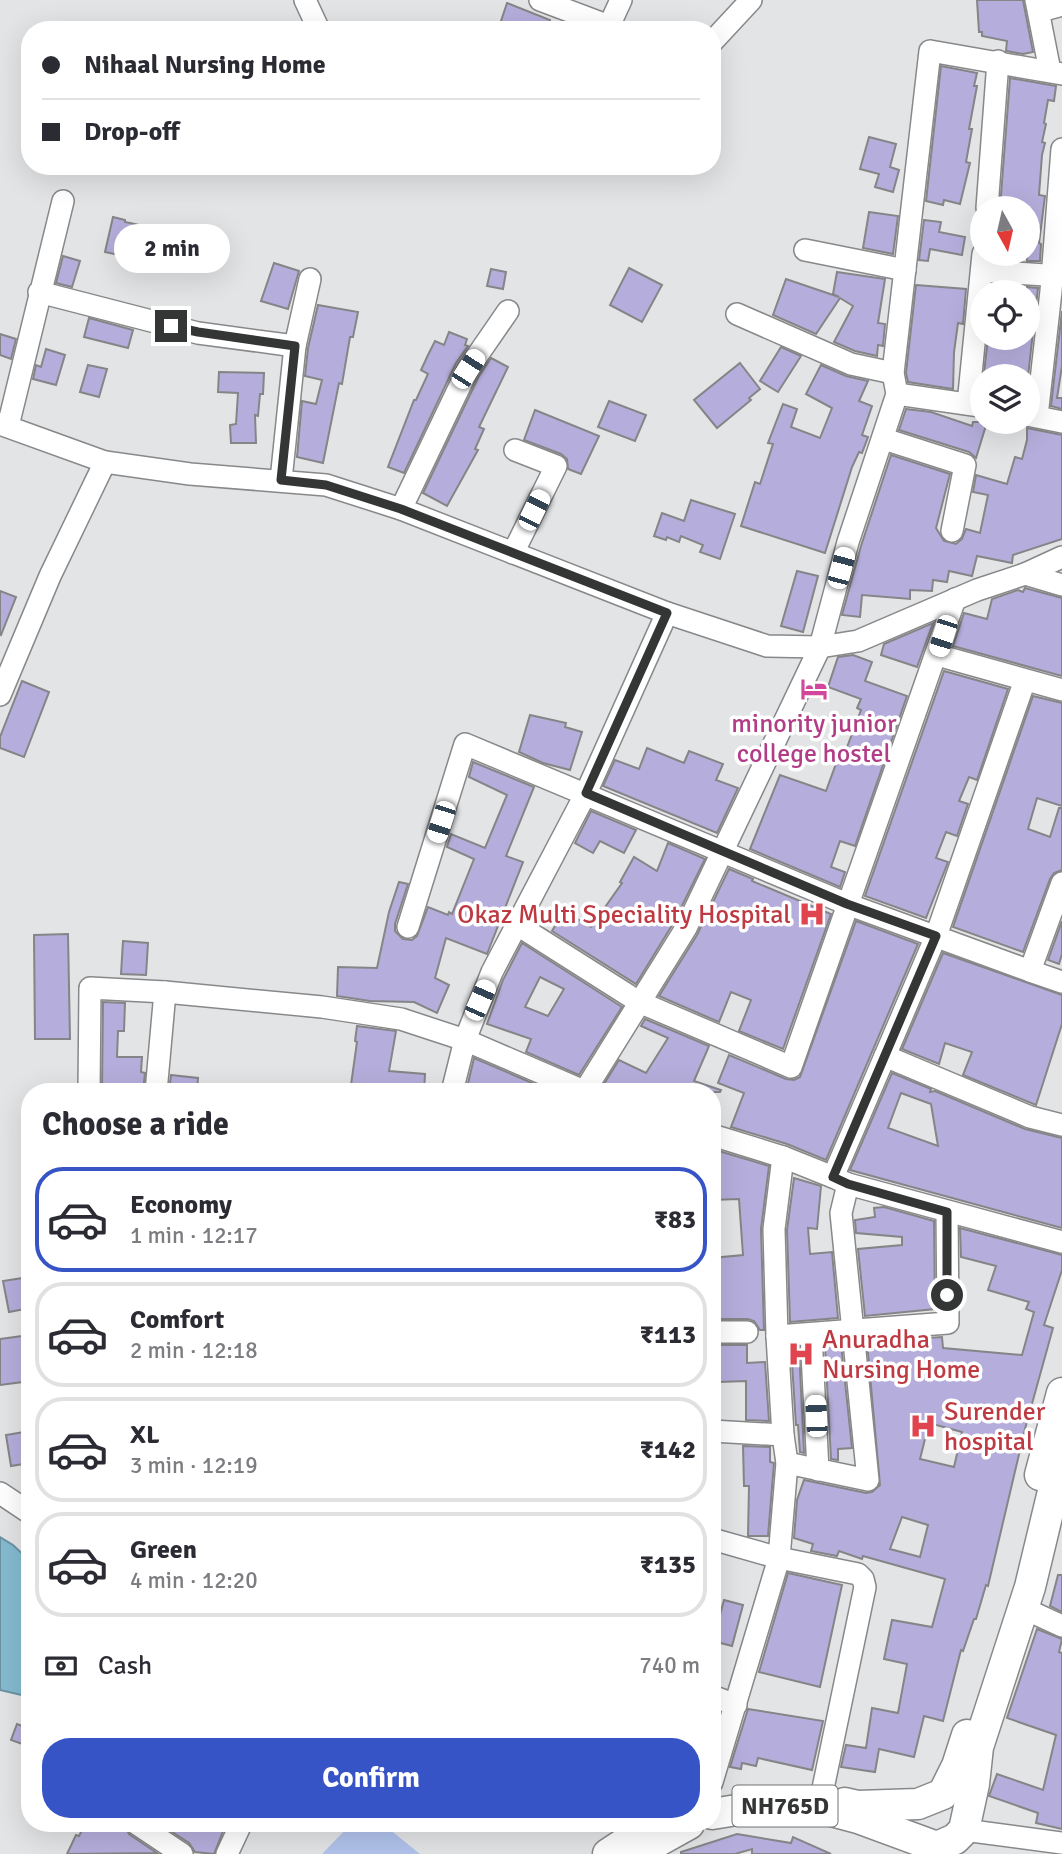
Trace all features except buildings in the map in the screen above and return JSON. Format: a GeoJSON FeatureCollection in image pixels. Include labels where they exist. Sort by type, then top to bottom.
{"type":"FeatureCollection","features":[{"type":"Feature","properties":{"kind":"highway","name":"NH765D"},"geometry":{"type":"LineString","coordinates":[[721,1798],[763,1794],[821,1798],[858,1806],[918,1804],[943,1794],[957,1766],[980,1684],[1015,1580],[1062,1393]]}},
{"type":"Feature","properties":{"kind":"highway"},"geometry":{"type":"LineString","coordinates":[[964,1830],[974,1784],[978,1748],[1030,1587],[1062,1454]]}},
{"type":"Feature","properties":{"kind":"highway","name":"NH765D"},"geometry":{"type":"LineString","coordinates":[[721,1813],[749,1808],[813,1806],[858,1818],[939,1850],[964,1830]]}},
{"type":"Feature","properties":{"kind":"highway"},"geometry":{"type":"LineString","coordinates":[[608,1854],[642,1832]]}},
{"type":"Feature","properties":{"kind":"highway"},"geometry":{"type":"LineString","coordinates":[[635,1854],[675,1832]]}},
{"type":"Feature","properties":{"kind":"street"},"geometry":{"type":"LineString","coordinates":[[304,0],[314,21]]}},
{"type":"Feature","properties":{"kind":"street"},"geometry":{"type":"LineString","coordinates":[[540,0],[596,21]]}},
{"type":"Feature","properties":{"kind":"street"},"geometry":{"type":"LineString","coordinates":[[611,21],[621,0]]}},
{"type":"Feature","properties":{"kind":"street"},"geometry":{"type":"LineString","coordinates":[[721,32],[751,0]]}},
{"type":"Feature","properties":{"kind":"street"},"geometry":{"type":"LineString","coordinates":[[590,1083],[686,928],[820,647],[848,542],[897,394],[893,373],[930,51],[1056,72],[1038,5],[1062,5]]}},
{"type":"Feature","properties":{"kind":"street"},"geometry":{"type":"LineString","coordinates":[[988,196],[998,61]]}},
{"type":"Feature","properties":{"kind":"street"},"geometry":{"type":"LineString","coordinates":[[1040,371],[1057,276],[1062,149]]}},
{"type":"Feature","properties":{"kind":"street"},"geometry":{"type":"LineString","coordinates":[[63,201],[4,425],[105,462],[190,474],[326,485],[401,509],[667,613],[767,646],[820,647],[858,641],[955,599],[1025,575],[1062,557]]}},
{"type":"Feature","properties":{"kind":"street"},"geometry":{"type":"LineString","coordinates":[[806,250],[905,270]]}},
{"type":"Feature","properties":{"kind":"street"},"geometry":{"type":"LineString","coordinates":[[977,364],[983,266]]}},
{"type":"Feature","properties":{"kind":"street"},"geometry":{"type":"LineString","coordinates":[[1004,266],[1057,276]]}},
{"type":"Feature","properties":{"kind":"street"},"geometry":{"type":"LineString","coordinates":[[281,480],[295,346],[310,279]]}},
{"type":"Feature","properties":{"kind":"street"},"geometry":{"type":"LineString","coordinates":[[39,292],[198,332],[295,346]]}},
{"type":"Feature","properties":{"kind":"street"},"geometry":{"type":"LineString","coordinates":[[401,509],[468,369],[508,311]]}},
{"type":"Feature","properties":{"kind":"street"},"geometry":{"type":"LineString","coordinates":[[737,314],[850,364],[893,373]]}},
{"type":"Feature","properties":{"kind":"street"},"geometry":{"type":"LineString","coordinates":[[897,394],[970,404]]}},
{"type":"Feature","properties":{"kind":"street"},"geometry":{"type":"LineString","coordinates":[[1040,418],[1062,422]]}},
{"type":"Feature","properties":{"kind":"street"},"geometry":{"type":"LineString","coordinates":[[884,439],[965,465],[952,531]]}},
{"type":"Feature","properties":{"kind":"street"},"geometry":{"type":"LineString","coordinates":[[513,553],[556,466],[515,450]]}},
{"type":"Feature","properties":{"kind":"street"},"geometry":{"type":"LineString","coordinates":[[0,695],[50,576],[105,462]]}},
{"type":"Feature","properties":{"kind":"street"},"geometry":{"type":"LineString","coordinates":[[1025,575],[1062,585]]}},
{"type":"Feature","properties":{"kind":"street"},"geometry":{"type":"LineString","coordinates":[[516,923],[639,1002],[791,1067],[955,599]]}},
{"type":"Feature","properties":{"kind":"street"},"geometry":{"type":"LineString","coordinates":[[454,1083],[465,1040],[480,1000],[516,923],[586,793],[667,613]]}},
{"type":"Feature","properties":{"kind":"street"},"geometry":{"type":"LineString","coordinates":[[937,654],[1062,690]]}},
{"type":"Feature","properties":{"kind":"street"},"geometry":{"type":"LineString","coordinates":[[787,1463],[868,1480],[840,1181],[885,1056],[936,936],[1025,680]]}},
{"type":"Feature","properties":{"kind":"street"},"geometry":{"type":"LineString","coordinates":[[408,927],[466,744],[847,904],[1062,982]]}},
{"type":"Feature","properties":{"kind":"street"},"geometry":{"type":"LineString","coordinates":[[1030,971],[1062,883]]}},
{"type":"Feature","properties":{"kind":"street"},"geometry":{"type":"LineString","coordinates":[[89,1083],[90,988],[165,992],[322,1007],[401,1019],[465,1040],[564,1083]]}},
{"type":"Feature","properties":{"kind":"street"},"geometry":{"type":"LineString","coordinates":[[157,1083],[165,992]]}},
{"type":"Feature","properties":{"kind":"street"},"geometry":{"type":"LineString","coordinates":[[885,1056],[1030,1117],[1062,1125]]}},
{"type":"Feature","properties":{"kind":"street"},"geometry":{"type":"LineString","coordinates":[[721,1138],[783,1157],[840,1181],[1062,1242]]}},
{"type":"Feature","properties":{"kind":"street"},"geometry":{"type":"LineString","coordinates":[[721,1753],[779,1558],[787,1463],[777,1336],[774,1229],[783,1157]]}},
{"type":"Feature","properties":{"kind":"street"},"geometry":{"type":"LineString","coordinates":[[777,1336],[947,1322],[947,1212]]}},
{"type":"Feature","properties":{"kind":"street"},"geometry":{"type":"LineString","coordinates":[[721,1332],[747,1332]]}},
{"type":"Feature","properties":{"kind":"street"},"geometry":{"type":"LineString","coordinates":[[811,1334],[818,1470]]}},
{"type":"Feature","properties":{"kind":"street"},"geometry":{"type":"LineString","coordinates":[[721,1431],[783,1434]]}},
{"type":"Feature","properties":{"kind":"street"},"geometry":{"type":"LineString","coordinates":[[0,1493],[21,1507]]}},
{"type":"Feature","properties":{"kind":"street"},"geometry":{"type":"LineString","coordinates":[[721,1542],[779,1558],[858,1574],[863,1579],[865,1587],[821,1798]]}},
{"type":"Feature","properties":{"kind":"street"},"geometry":{"type":"LineString","coordinates":[[1023,1608],[1062,1626]]}},
{"type":"Feature","properties":{"kind":"street"},"geometry":{"type":"LineString","coordinates":[[721,1699],[736,1705]]}},
{"type":"Feature","properties":{"kind":"street"},"geometry":{"type":"LineString","coordinates":[[964,1830],[1062,1843]]}},
{"type":"Feature","properties":{"kind":"street"},"geometry":{"type":"LineString","coordinates":[[149,1832],[182,1854]]}},
{"type":"Feature","properties":{"kind":"street"},"geometry":{"type":"LineString","coordinates":[[227,1854],[237,1832]]}},
{"type":"Feature","properties":{"kind":"shaded area"},"geometry":{"type":"Polygon","coordinates":[[[0,1537],[21,1553],[21,1695],[0,1690],[0,1537]]]}},
{"type":"Feature","properties":{"kind":"shaded area"},"geometry":{"type":"Polygon","coordinates":[[[343,1832],[393,1832],[420,1854],[322,1854],[343,1832]]]}},
{"type":"Feature","properties":{"kind":"place","name":"minority junior college hostel"},"geometry":{"type":"Point","coordinates":[814,689]}},
{"type":"Feature","properties":{"kind":"place","name":"Okaz Multi Speciality Hospital"},"geometry":{"type":"Point","coordinates":[812,914]}},
{"type":"Feature","properties":{"kind":"place","name":"Anuradha Nursing Home"},"geometry":{"type":"Point","coordinates":[801,1354]}},
{"type":"Feature","properties":{"kind":"place","name":"Surender hospital"},"geometry":{"type":"Point","coordinates":[923,1426]}},
{"type":"Feature","properties":{"kind":"route"},"geometry":{"type":"LineString","coordinates":[[171,326],[295,346],[281,480],[326,485],[401,509],[667,613],[586,793],[847,904],[936,936],[833,1177],[848,1184],[947,1212],[947,1295]]}}]}
